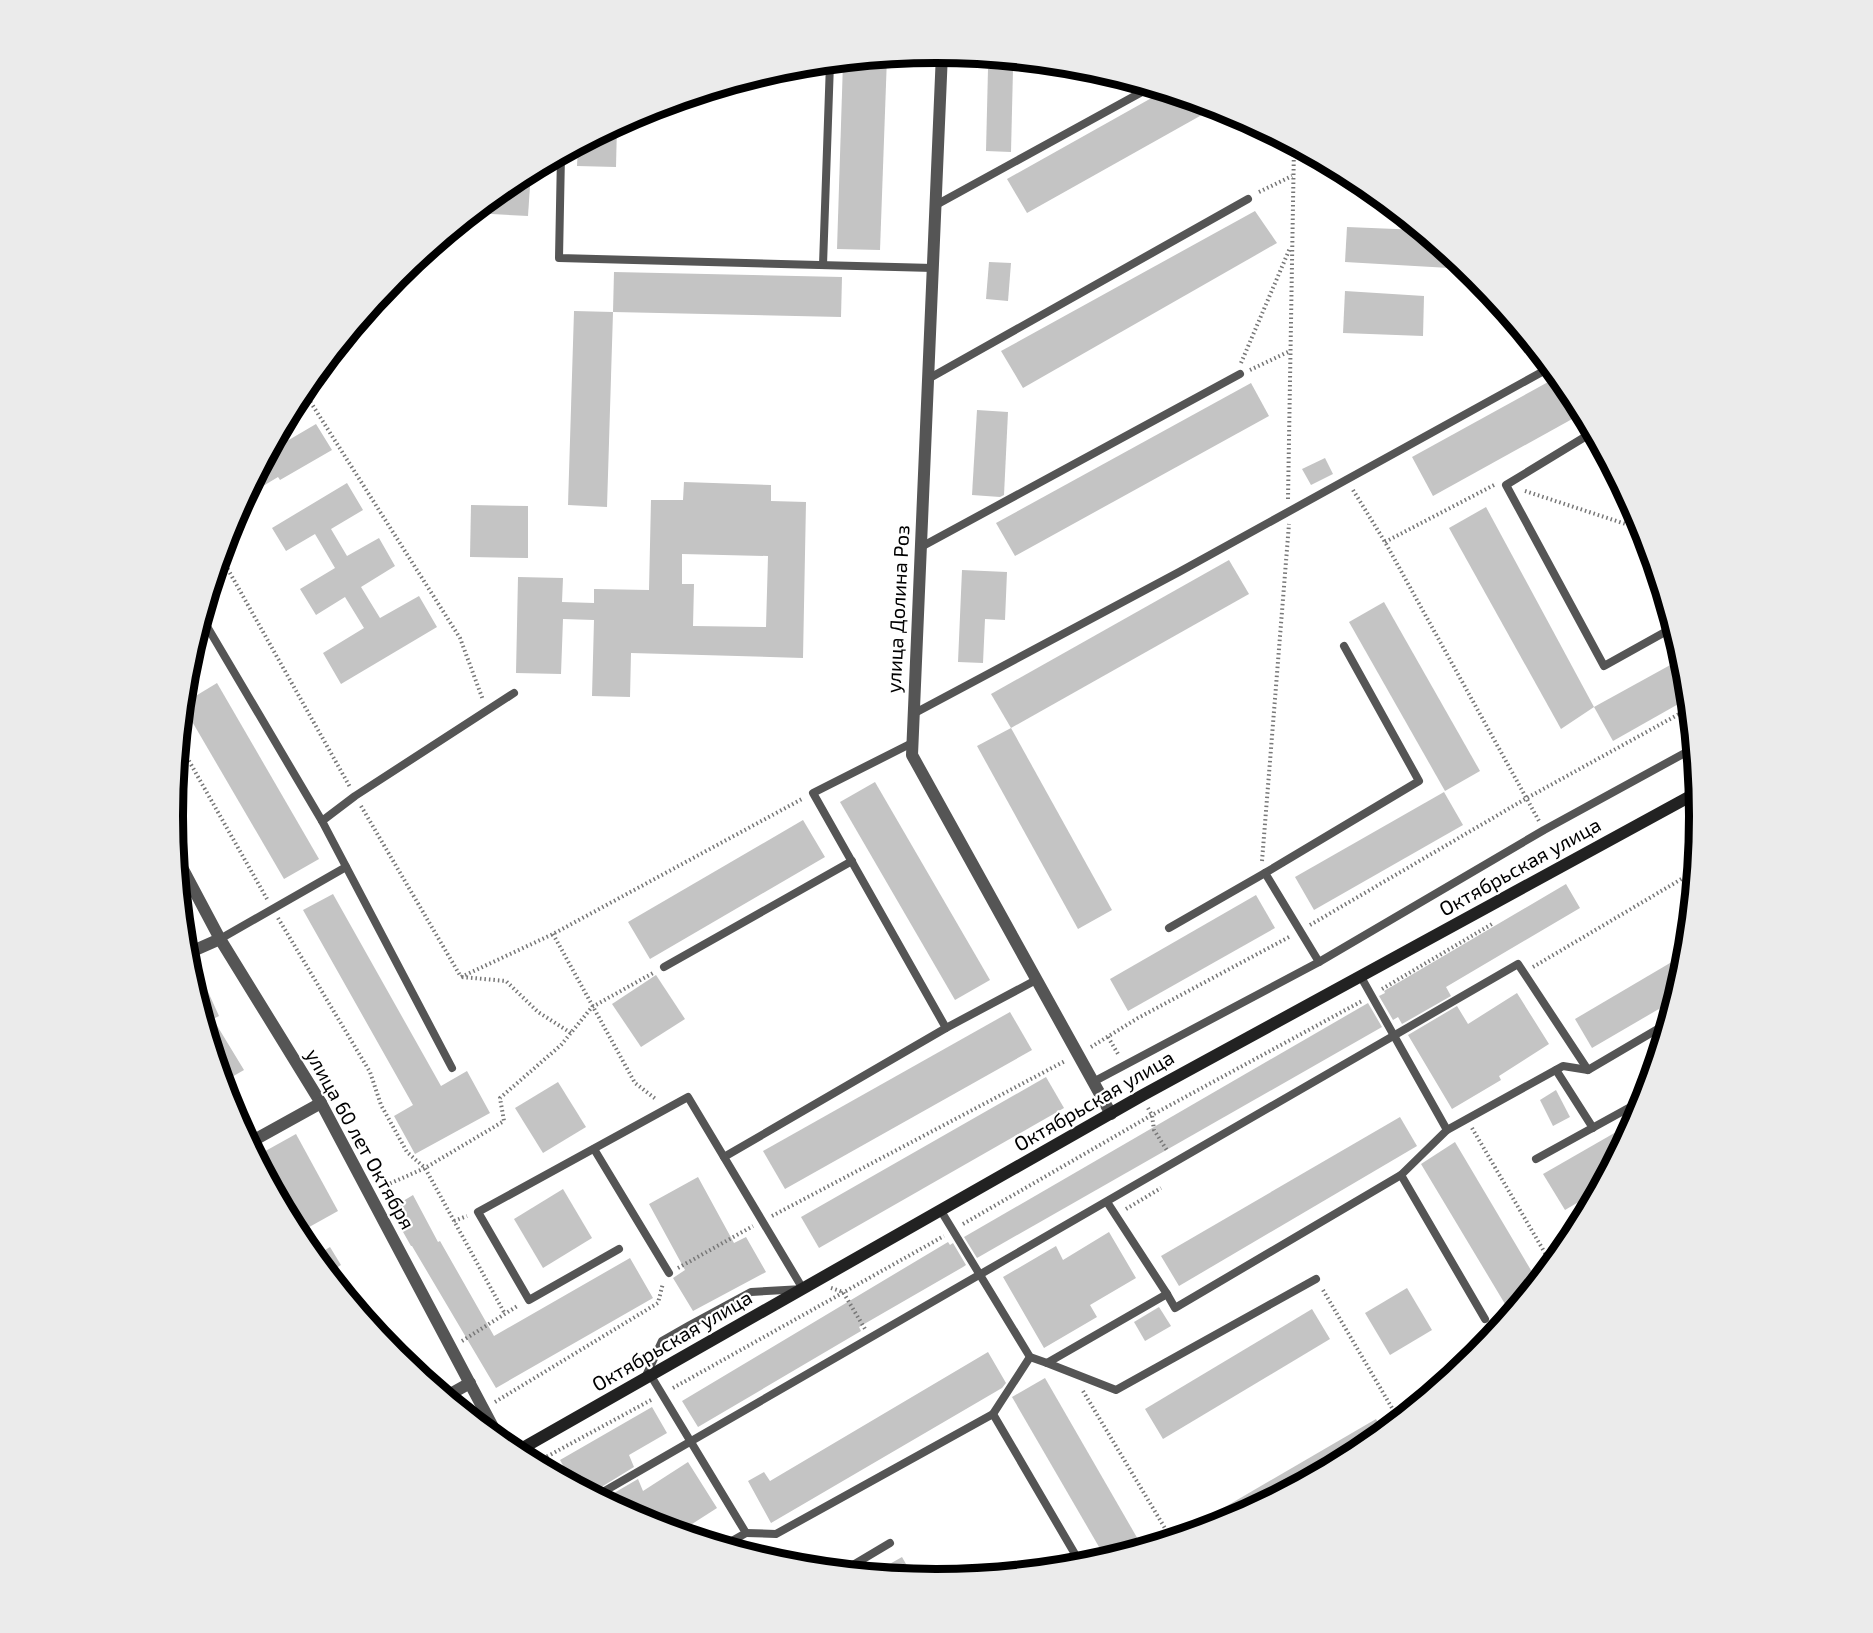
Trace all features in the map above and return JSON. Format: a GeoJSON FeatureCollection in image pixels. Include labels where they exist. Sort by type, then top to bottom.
{"type":"FeatureCollection","features":[{"type":"Feature","properties":{"kind":"main road","name":"Октябрьская улица"},"geometry":{"type":"LineString","coordinates":[[525,1447],[1143,1095],[1689,797]]}},
{"type":"Feature","properties":{"kind":"street","name":"улица Долина Роз"},"geometry":{"type":"LineString","coordinates":[[942,63],[912,755],[1111,1114]]}},
{"type":"Feature","properties":{"kind":"street","name":"улица 60 лет Октября"},"geometry":{"type":"LineString","coordinates":[[186,875],[219,939],[321,1103],[491,1424]]}},
{"type":"Feature","properties":{"kind":"street"},"geometry":{"type":"LineString","coordinates":[[195,950],[219,939]]}},
{"type":"Feature","properties":{"kind":"street"},"geometry":{"type":"LineString","coordinates":[[256,1139],[321,1103]]}},
{"type":"Feature","properties":{"kind":"street"},"geometry":{"type":"LineString","coordinates":[[452,1393],[470,1383]]}},
{"type":"Feature","properties":{"kind":"lane"},"geometry":{"type":"LineString","coordinates":[[823,265],[831,70]]}},
{"type":"Feature","properties":{"kind":"lane"},"geometry":{"type":"LineString","coordinates":[[936,205],[1142,92]]}},
{"type":"Feature","properties":{"kind":"lane"},"geometry":{"type":"LineString","coordinates":[[561,164],[559,258],[933,268]]}},
{"type":"Feature","properties":{"kind":"lane"},"geometry":{"type":"LineString","coordinates":[[928,379],[1248,200]]}},
{"type":"Feature","properties":{"kind":"lane"},"geometry":{"type":"LineString","coordinates":[[913,714],[1544,371]]}},
{"type":"Feature","properties":{"kind":"lane"},"geometry":{"type":"LineString","coordinates":[[921,547],[1240,374]]}},
{"type":"Feature","properties":{"kind":"lane"},"geometry":{"type":"LineString","coordinates":[[1586,436],[1506,485],[1604,666],[1667,631]]}},
{"type":"Feature","properties":{"kind":"lane"},"geometry":{"type":"LineString","coordinates":[[207,627],[322,820],[452,1068]]}},
{"type":"Feature","properties":{"kind":"lane"},"geometry":{"type":"LineString","coordinates":[[1169,928],[1419,781],[1344,646]]}},
{"type":"Feature","properties":{"kind":"lane"},"geometry":{"type":"LineString","coordinates":[[322,820],[355,796],[514,693]]}},
{"type":"Feature","properties":{"kind":"lane"},"geometry":{"type":"LineString","coordinates":[[912,743],[813,793],[946,1028]]}},
{"type":"Feature","properties":{"kind":"lane"},"geometry":{"type":"LineString","coordinates":[[1093,1082],[1319,962],[1544,830],[1687,752]]}},
{"type":"Feature","properties":{"kind":"lane"},"geometry":{"type":"LineString","coordinates":[[664,967],[852,861]]}},
{"type":"Feature","properties":{"kind":"lane"},"geometry":{"type":"LineString","coordinates":[[219,939],[346,867]]}},
{"type":"Feature","properties":{"kind":"lane"},"geometry":{"type":"LineString","coordinates":[[1265,873],[1319,962]]}},
{"type":"Feature","properties":{"kind":"lane"},"geometry":{"type":"LineString","coordinates":[[603,1492],[692,1443],[1518,964],[1588,1070]]}},
{"type":"Feature","properties":{"kind":"lane"},"geometry":{"type":"LineString","coordinates":[[1361,977],[1448,1130]]}},
{"type":"Feature","properties":{"kind":"lane"},"geometry":{"type":"LineString","coordinates":[[724,1157],[946,1028],[1036,980]]}},
{"type":"Feature","properties":{"kind":"lane"},"geometry":{"type":"LineString","coordinates":[[1107,1202],[1175,1308],[1401,1175],[1448,1130],[1467,1119],[1563,1066],[1588,1070],[1659,1028]]}},
{"type":"Feature","properties":{"kind":"lane"},"geometry":{"type":"LineString","coordinates":[[1556,1070],[1593,1128]]}},
{"type":"Feature","properties":{"kind":"lane"},"geometry":{"type":"LineString","coordinates":[[620,1249],[529,1300],[478,1212],[688,1097],[803,1289],[751,1292],[690,1325],[662,1341],[648,1377],[692,1443],[746,1533]]}},
{"type":"Feature","properties":{"kind":"lane"},"geometry":{"type":"LineString","coordinates":[[1536,1159],[1632,1107]]}},
{"type":"Feature","properties":{"kind":"lane"},"geometry":{"type":"LineString","coordinates":[[594,1149],[669,1273]]}},
{"type":"Feature","properties":{"kind":"lane"},"geometry":{"type":"LineString","coordinates":[[1401,1175],[1485,1319]]}},
{"type":"Feature","properties":{"kind":"lane"},"geometry":{"type":"LineString","coordinates":[[941,1211],[1030,1357],[1116,1390],[1316,1279]]}},
{"type":"Feature","properties":{"kind":"lane"},"geometry":{"type":"LineString","coordinates":[[1047,1363],[1167,1294]]}},
{"type":"Feature","properties":{"kind":"lane"},"geometry":{"type":"LineString","coordinates":[[732,1541],[746,1533],[776,1534],[993,1414],[1030,1357]]}},
{"type":"Feature","properties":{"kind":"lane"},"geometry":{"type":"LineString","coordinates":[[993,1414],[1077,1557]]}},
{"type":"Feature","properties":{"kind":"lane"},"geometry":{"type":"LineString","coordinates":[[853,1565],[890,1543]]}},
{"type":"Feature","properties":{"kind":"path"},"geometry":{"type":"LineString","coordinates":[[1265,873],[1262,862],[1290,510],[1288,501],[1293,153]]}},
{"type":"Feature","properties":{"kind":"path"},"geometry":{"type":"LineString","coordinates":[[1248,200],[1252,195],[1293,176]]}},
{"type":"Feature","properties":{"kind":"path"},"geometry":{"type":"LineString","coordinates":[[1240,374],[1242,359],[1292,245]]}},
{"type":"Feature","properties":{"kind":"path"},"geometry":{"type":"LineString","coordinates":[[1240,374],[1290,351]]}},
{"type":"Feature","properties":{"kind":"path"},"geometry":{"type":"LineString","coordinates":[[309,400],[460,638],[486,710]]}},
{"type":"Feature","properties":{"kind":"path"},"geometry":{"type":"LineString","coordinates":[[1348,479],[1544,830]]}},
{"type":"Feature","properties":{"kind":"path"},"geometry":{"type":"LineString","coordinates":[[226,566],[355,796],[461,977]]}},
{"type":"Feature","properties":{"kind":"path"},"geometry":{"type":"LineString","coordinates":[[186,755],[273,909],[370,1072],[381,1105],[407,1152],[425,1168],[505,1314],[452,1348]]}},
{"type":"Feature","properties":{"kind":"path"},"geometry":{"type":"LineString","coordinates":[[461,977],[553,934],[813,793]]}},
{"type":"Feature","properties":{"kind":"path"},"geometry":{"type":"LineString","coordinates":[[553,934],[635,1083],[667,1108]]}},
{"type":"Feature","properties":{"kind":"path"},"geometry":{"type":"LineString","coordinates":[[425,1168],[504,1121],[500,1098],[561,1045],[592,1007],[664,967]]}},
{"type":"Feature","properties":{"kind":"path"},"geometry":{"type":"LineString","coordinates":[[461,977],[506,981],[538,1012],[572,1033]]}},
{"type":"Feature","properties":{"kind":"path"},"geometry":{"type":"LineString","coordinates":[[543,1459],[1181,1101]]}},
{"type":"Feature","properties":{"kind":"path"},"geometry":{"type":"LineString","coordinates":[[1467,1119],[1547,1257]]}},
{"type":"Feature","properties":{"kind":"path"},"geometry":{"type":"LineString","coordinates":[[1316,1279],[1396,1413]]}},
{"type":"Feature","properties":{"kind":"path"},"geometry":{"type":"LineString","coordinates":[[1072,1373],[1168,1533]]}},
{"type":"Feature","properties":{"kind":"building"},"geometry":{"type":"Polygon","coordinates":[[[887,65],[880,250],[837,249],[843,69],[887,65]]]}},
{"type":"Feature","properties":{"kind":"building"},"geometry":{"type":"Polygon","coordinates":[[[988,69],[1013,69],[1011,152],[986,151],[988,69]]]}},
{"type":"Feature","properties":{"kind":"building"},"geometry":{"type":"Polygon","coordinates":[[[1155,96],[1206,113],[1027,213],[1007,179],[1155,96]]]}},
{"type":"Feature","properties":{"kind":"building"},"geometry":{"type":"Polygon","coordinates":[[[617,135],[616,167],[577,166],[578,155],[617,135]]]}},
{"type":"Feature","properties":{"kind":"building"},"geometry":{"type":"Polygon","coordinates":[[[530,182],[528,216],[485,214],[530,182]]]}},
{"type":"Feature","properties":{"kind":"building"},"geometry":{"type":"Polygon","coordinates":[[[1255,211],[1277,243],[1023,388],[1001,351],[1255,211]]]}},
{"type":"Feature","properties":{"kind":"building"},"geometry":{"type":"Polygon","coordinates":[[[1347,227],[1408,230],[1452,268],[1345,262],[1347,227]]]}},
{"type":"Feature","properties":{"kind":"building"},"geometry":{"type":"Polygon","coordinates":[[[989,262],[1011,263],[1008,301],[986,299],[989,262]]]}},
{"type":"Feature","properties":{"kind":"building"},"geometry":{"type":"Polygon","coordinates":[[[614,272],[842,277],[841,317],[613,312],[614,272]]]}},
{"type":"Feature","properties":{"kind":"building"},"geometry":{"type":"Polygon","coordinates":[[[1345,291],[1424,296],[1423,336],[1343,333],[1345,291]]]}},
{"type":"Feature","properties":{"kind":"building"},"geometry":{"type":"Polygon","coordinates":[[[574,311],[613,312],[607,507],[568,505],[574,311]]]}},
{"type":"Feature","properties":{"kind":"building"},"geometry":{"type":"Polygon","coordinates":[[[1550,381],[1575,417],[1433,496],[1412,457],[1550,381]]]}},
{"type":"Feature","properties":{"kind":"building"},"geometry":{"type":"Polygon","coordinates":[[[1251,383],[1269,416],[1015,556],[996,523],[1251,383]]]}},
{"type":"Feature","properties":{"kind":"building"},"geometry":{"type":"Polygon","coordinates":[[[977,410],[1008,412],[1004,495],[1000,497],[972,495],[977,410]]]}},
{"type":"Feature","properties":{"kind":"building"},"geometry":{"type":"Polygon","coordinates":[[[316,424],[332,450],[280,480],[278,477],[258,489],[261,483],[282,444],[316,424]]]}},
{"type":"Feature","properties":{"kind":"building"},"geometry":{"type":"Polygon","coordinates":[[[1325,458],[1333,474],[1311,485],[1302,469],[1325,458]]]}},
{"type":"Feature","properties":{"kind":"building"},"geometry":{"type":"Polygon","coordinates":[[[684,482],[771,485],[771,501],[806,502],[803,658],[631,653],[630,697],[592,696],[594,620],[563,619],[561,674],[516,673],[518,577],[563,578],[562,602],[594,603],[594,589],[649,590],[651,500],[683,500],[684,482]],[[682,554],[682,584],[694,584],[693,626],[766,627],[768,556],[682,554]]]}},
{"type":"Feature","properties":{"kind":"building"},"geometry":{"type":"Polygon","coordinates":[[[347,483],[363,510],[331,529],[347,556],[379,538],[395,566],[361,587],[380,618],[419,596],[437,627],[341,684],[323,653],[364,628],[345,597],[316,615],[300,589],[335,568],[315,534],[286,551],[272,528],[347,483]]]}},
{"type":"Feature","properties":{"kind":"building"},"geometry":{"type":"Polygon","coordinates":[[[471,505],[528,506],[528,558],[470,557],[471,505]]]}},
{"type":"Feature","properties":{"kind":"building"},"geometry":{"type":"Polygon","coordinates":[[[1486,507],[1594,707],[1561,729],[1449,528],[1486,507]]]}},
{"type":"Feature","properties":{"kind":"building"},"geometry":{"type":"Polygon","coordinates":[[[1229,560],[1249,594],[1011,728],[991,694],[1229,560]]]}},
{"type":"Feature","properties":{"kind":"building"},"geometry":{"type":"Polygon","coordinates":[[[962,570],[1007,572],[1005,620],[985,619],[983,663],[958,662],[962,570]]]}},
{"type":"Feature","properties":{"kind":"building"},"geometry":{"type":"Polygon","coordinates":[[[1384,602],[1480,771],[1445,791],[1349,622],[1384,602]]]}},
{"type":"Feature","properties":{"kind":"building"},"geometry":{"type":"Polygon","coordinates":[[[1674,663],[1681,702],[1613,741],[1594,707],[1674,663]]]}},
{"type":"Feature","properties":{"kind":"building"},"geometry":{"type":"Polygon","coordinates":[[[217,683],[319,859],[284,879],[189,717],[192,698],[217,683]]]}},
{"type":"Feature","properties":{"kind":"building"},"geometry":{"type":"Polygon","coordinates":[[[1011,728],[1112,910],[1078,929],[977,746],[1011,728]]]}},
{"type":"Feature","properties":{"kind":"building"},"geometry":{"type":"Polygon","coordinates":[[[875,782],[990,980],[955,1000],[840,802],[875,782]]]}},
{"type":"Feature","properties":{"kind":"building"},"geometry":{"type":"Polygon","coordinates":[[[1444,792],[1463,825],[1314,910],[1295,877],[1444,792]]]}},
{"type":"Feature","properties":{"kind":"building"},"geometry":{"type":"Polygon","coordinates":[[[803,820],[825,857],[650,959],[628,922],[803,820]]]}},
{"type":"Feature","properties":{"kind":"building"},"geometry":{"type":"Polygon","coordinates":[[[1566,884],[1580,908],[1446,987],[1451,996],[1402,1024],[1398,1017],[1393,1020],[1379,996],[1385,993],[1384,991],[1566,884]]]}},
{"type":"Feature","properties":{"kind":"building"},"geometry":{"type":"Polygon","coordinates":[[[333,894],[441,1086],[467,1071],[490,1113],[415,1154],[394,1116],[413,1105],[303,910],[333,894]]]}},
{"type":"Feature","properties":{"kind":"building"},"geometry":{"type":"Polygon","coordinates":[[[1256,895],[1275,928],[1128,1011],[1110,979],[1256,895]]]}},
{"type":"Feature","properties":{"kind":"building"},"geometry":{"type":"Polygon","coordinates":[[[1677,959],[1666,1005],[1592,1048],[1575,1019],[1677,959]]]}},
{"type":"Feature","properties":{"kind":"building"},"geometry":{"type":"Polygon","coordinates":[[[200,974],[219,1016],[213,1019],[244,1070],[230,1078],[209,1012],[200,974]]]}},
{"type":"Feature","properties":{"kind":"building"},"geometry":{"type":"Polygon","coordinates":[[[656,975],[685,1019],[641,1047],[612,1004],[656,975]]]}},
{"type":"Feature","properties":{"kind":"building"},"geometry":{"type":"Polygon","coordinates":[[[1517,993],[1549,1044],[1499,1076],[1501,1080],[1452,1109],[1408,1035],[1457,1006],[1468,1024],[1517,993]]]}},
{"type":"Feature","properties":{"kind":"building"},"geometry":{"type":"Polygon","coordinates":[[[1368,1003],[1382,1027],[977,1258],[964,1237],[1368,1003]]]}},
{"type":"Feature","properties":{"kind":"building"},"geometry":{"type":"Polygon","coordinates":[[[1010,1012],[1032,1050],[785,1189],[763,1151],[1010,1012]]]}},
{"type":"Feature","properties":{"kind":"building"},"geometry":{"type":"Polygon","coordinates":[[[1046,1077],[1064,1108],[819,1248],[801,1217],[1046,1077]]]}},
{"type":"Feature","properties":{"kind":"building"},"geometry":{"type":"Polygon","coordinates":[[[558,1082],[586,1127],[543,1153],[515,1108],[558,1082]]]}},
{"type":"Feature","properties":{"kind":"building"},"geometry":{"type":"Polygon","coordinates":[[[1556,1090],[1570,1117],[1553,1126],[1540,1100],[1556,1090]]]}},
{"type":"Feature","properties":{"kind":"building"},"geometry":{"type":"Polygon","coordinates":[[[1400,1117],[1417,1146],[1179,1286],[1161,1256],[1400,1117]]]}},
{"type":"Feature","properties":{"kind":"building"},"geometry":{"type":"Polygon","coordinates":[[[1622,1129],[1586,1198],[1565,1210],[1543,1174],[1622,1129]]]}},
{"type":"Feature","properties":{"kind":"building"},"geometry":{"type":"Polygon","coordinates":[[[296,1134],[338,1211],[306,1229],[262,1153],[296,1134]]]}},
{"type":"Feature","properties":{"kind":"building"},"geometry":{"type":"Polygon","coordinates":[[[1455,1142],[1534,1275],[1507,1308],[1421,1164],[1455,1142]]]}},
{"type":"Feature","properties":{"kind":"building"},"geometry":{"type":"Polygon","coordinates":[[[698,1177],[734,1243],[746,1237],[766,1272],[693,1311],[673,1278],[685,1270],[649,1204],[698,1177]]]}},
{"type":"Feature","properties":{"kind":"building"},"geometry":{"type":"Polygon","coordinates":[[[563,1189],[592,1238],[543,1268],[514,1219],[563,1189]]]}},
{"type":"Feature","properties":{"kind":"building"},"geometry":{"type":"Polygon","coordinates":[[[413,1195],[494,1336],[630,1258],[653,1298],[496,1388],[390,1209],[413,1195]]]}},
{"type":"Feature","properties":{"kind":"building"},"geometry":{"type":"Polygon","coordinates":[[[1109,1232],[1136,1278],[1090,1305],[1097,1317],[1044,1348],[1003,1277],[1056,1246],[1063,1260],[1109,1232]]]}},
{"type":"Feature","properties":{"kind":"building"},"geometry":{"type":"Polygon","coordinates":[[[948,1242],[950,1245],[953,1243],[966,1265],[859,1327],[861,1331],[698,1427],[682,1401],[948,1242]]]}},
{"type":"Feature","properties":{"kind":"building"},"geometry":{"type":"Polygon","coordinates":[[[330,1247],[341,1265],[335,1269],[322,1252],[330,1247]]]}},
{"type":"Feature","properties":{"kind":"building"},"geometry":{"type":"Polygon","coordinates":[[[1407,1288],[1432,1330],[1390,1355],[1365,1313],[1407,1288]]]}},
{"type":"Feature","properties":{"kind":"building"},"geometry":{"type":"Polygon","coordinates":[[[1159,1307],[1171,1326],[1145,1341],[1134,1322],[1159,1307]]]}},
{"type":"Feature","properties":{"kind":"building"},"geometry":{"type":"Polygon","coordinates":[[[1312,1309],[1330,1339],[1163,1439],[1145,1409],[1312,1309]]]}},
{"type":"Feature","properties":{"kind":"building"},"geometry":{"type":"Polygon","coordinates":[[[988,1352],[1006,1383],[1002,1388],[771,1523],[748,1481],[764,1472],[770,1481],[988,1352]]]}},
{"type":"Feature","properties":{"kind":"building"},"geometry":{"type":"Polygon","coordinates":[[[1045,1378],[1139,1542],[1102,1552],[1012,1397],[1045,1378]]]}},
{"type":"Feature","properties":{"kind":"building"},"geometry":{"type":"Polygon","coordinates":[[[652,1407],[667,1433],[629,1455],[634,1467],[598,1489],[567,1473],[560,1460],[652,1407]]]}},
{"type":"Feature","properties":{"kind":"building"},"geometry":{"type":"Polygon","coordinates":[[[1376,1419],[1380,1425],[1313,1469],[1270,1492],[1197,1523],[1376,1419]]]}},
{"type":"Feature","properties":{"kind":"building"},"geometry":{"type":"Polygon","coordinates":[[[688,1462],[717,1508],[687,1527],[610,1495],[638,1479],[643,1491],[688,1462]]]}},
{"type":"Feature","properties":{"kind":"building"},"geometry":{"type":"Polygon","coordinates":[[[902,1557],[909,1569],[887,1568],[883,1568],[902,1557]]]}}]}
